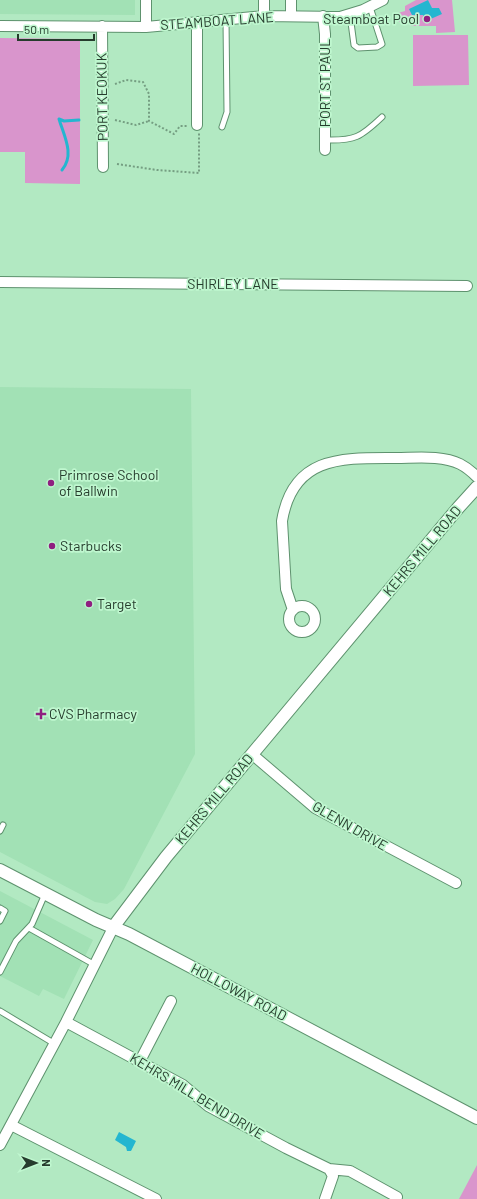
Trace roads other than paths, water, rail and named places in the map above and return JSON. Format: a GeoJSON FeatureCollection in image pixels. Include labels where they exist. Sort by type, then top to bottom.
{"type":"FeatureCollection","features":[{"type":"Feature","properties":{"kind":"street"},"geometry":{"type":"LineString","coordinates":[[146,0],[146,27]]}},
{"type":"Feature","properties":{"kind":"street"},"geometry":{"type":"LineString","coordinates":[[264,0],[264,16]]}},
{"type":"Feature","properties":{"kind":"street"},"geometry":{"type":"LineString","coordinates":[[291,0],[291,16]]}},
{"type":"Feature","properties":{"kind":"street","name":"STEAMBOAT LANE"},"geometry":{"type":"LineString","coordinates":[[0,26],[146,27],[226,18],[350,15],[383,0]]}},
{"type":"Feature","properties":{"kind":"street","name":"PORT ST PAUL"},"geometry":{"type":"LineString","coordinates":[[324,16],[325,145]]}},
{"type":"Feature","properties":{"kind":"street"},"geometry":{"type":"LineString","coordinates":[[197,22],[197,125]]}},
{"type":"Feature","properties":{"kind":"street","name":"PORT KEOKUK"},"geometry":{"type":"LineString","coordinates":[[102,26],[103,167]]}},
{"type":"Feature","properties":{"kind":"street","name":"SHIRLEY LANE"},"geometry":{"type":"LineString","coordinates":[[0,282],[467,286]]}},
{"type":"Feature","properties":{"kind":"street"},"geometry":{"type":"LineString","coordinates":[[293,610],[286,589],[282,521],[284,510],[291,494],[310,471],[329,462],[351,458],[431,459],[451,460],[461,464],[477,477]]}},
{"type":"Feature","properties":{"kind":"street","name":"KEHRS MILL ROAD"},"geometry":{"type":"LineString","coordinates":[[0,1144],[55,1044],[114,926],[166,857],[477,487]]}},
{"type":"Feature","properties":{"kind":"street","name":"GLENN DRIVE"},"geometry":{"type":"LineString","coordinates":[[252,755],[315,808],[456,883]]}},
{"type":"Feature","properties":{"kind":"street","name":"HOLLOWAY ROAD"},"geometry":{"type":"LineString","coordinates":[[0,870],[96,920],[114,926],[477,1118]]}},
{"type":"Feature","properties":{"kind":"street"},"geometry":{"type":"LineString","coordinates":[[140,1061],[171,1001]]}},
{"type":"Feature","properties":{"kind":"street","name":"KEHRS MILL BEND DRIVE"},"geometry":{"type":"LineString","coordinates":[[66,1022],[183,1085],[208,1106],[286,1148],[329,1169],[350,1171],[397,1197]]}},
{"type":"Feature","properties":{"kind":"street"},"geometry":{"type":"LineString","coordinates":[[11,1125],[156,1199]]}},
{"type":"Feature","properties":{"kind":"street"},"geometry":{"type":"LineString","coordinates":[[326,1199],[333,1176],[329,1169]]}},
{"type":"Feature","properties":{"kind":"lane"},"geometry":{"type":"LineString","coordinates":[[350,15],[354,45],[358,48],[377,47],[382,44],[370,7]]}},
{"type":"Feature","properties":{"kind":"lane"},"geometry":{"type":"LineString","coordinates":[[222,127],[227,112],[226,18]]}},
{"type":"Feature","properties":{"kind":"lane"},"geometry":{"type":"LineString","coordinates":[[325,145],[355,138],[366,132],[382,117]]}},
{"type":"Feature","properties":{"kind":"lane"},"geometry":{"type":"LineString","coordinates":[[0,831],[3,825]]}},
{"type":"Feature","properties":{"kind":"lane"},"geometry":{"type":"LineString","coordinates":[[0,972],[16,941],[32,924],[46,893]]}},
{"type":"Feature","properties":{"kind":"lane"},"geometry":{"type":"LineString","coordinates":[[0,908],[5,911],[0,921]]}},
{"type":"Feature","properties":{"kind":"lane"},"geometry":{"type":"LineString","coordinates":[[29,928],[95,965]]}},
{"type":"Feature","properties":{"kind":"lane"},"geometry":{"type":"LineString","coordinates":[[0,1011],[55,1044]]}},
{"type":"Feature","properties":{"kind":"water"},"geometry":{"type":"Polygon","coordinates":[[[428,0],[432,8],[439,8],[442,14],[426,21],[423,15],[412,15],[409,9],[428,0]]]}},
{"type":"Feature","properties":{"kind":"water"},"geometry":{"type":"Polygon","coordinates":[[[119,1132],[136,1141],[131,1151],[127,1151],[126,1147],[115,1140],[119,1132]]]}},
{"type":"Feature","properties":{"kind":"waterway"},"geometry":{"type":"LineString","coordinates":[[59,119],[66,139],[68,152],[68,158],[62,170]]}},
{"type":"Feature","properties":{"kind":"waterway"},"geometry":{"type":"LineString","coordinates":[[59,119],[64,121],[79,120]]}},
{"type":"Feature","properties":{"kind":"place","name":"Steamboat Pool"},"geometry":{"type":"Point","coordinates":[427,19]}},
{"type":"Feature","properties":{"kind":"place","name":"Primrose School of Ballwin"},"geometry":{"type":"Point","coordinates":[51,483]}},
{"type":"Feature","properties":{"kind":"place","name":"Starbucks"},"geometry":{"type":"Point","coordinates":[52,546]}},
{"type":"Feature","properties":{"kind":"place","name":"Target"},"geometry":{"type":"Point","coordinates":[89,604]}},
{"type":"Feature","properties":{"kind":"place","name":"CVS Pharmacy"},"geometry":{"type":"Point","coordinates":[41,714]}}]}
